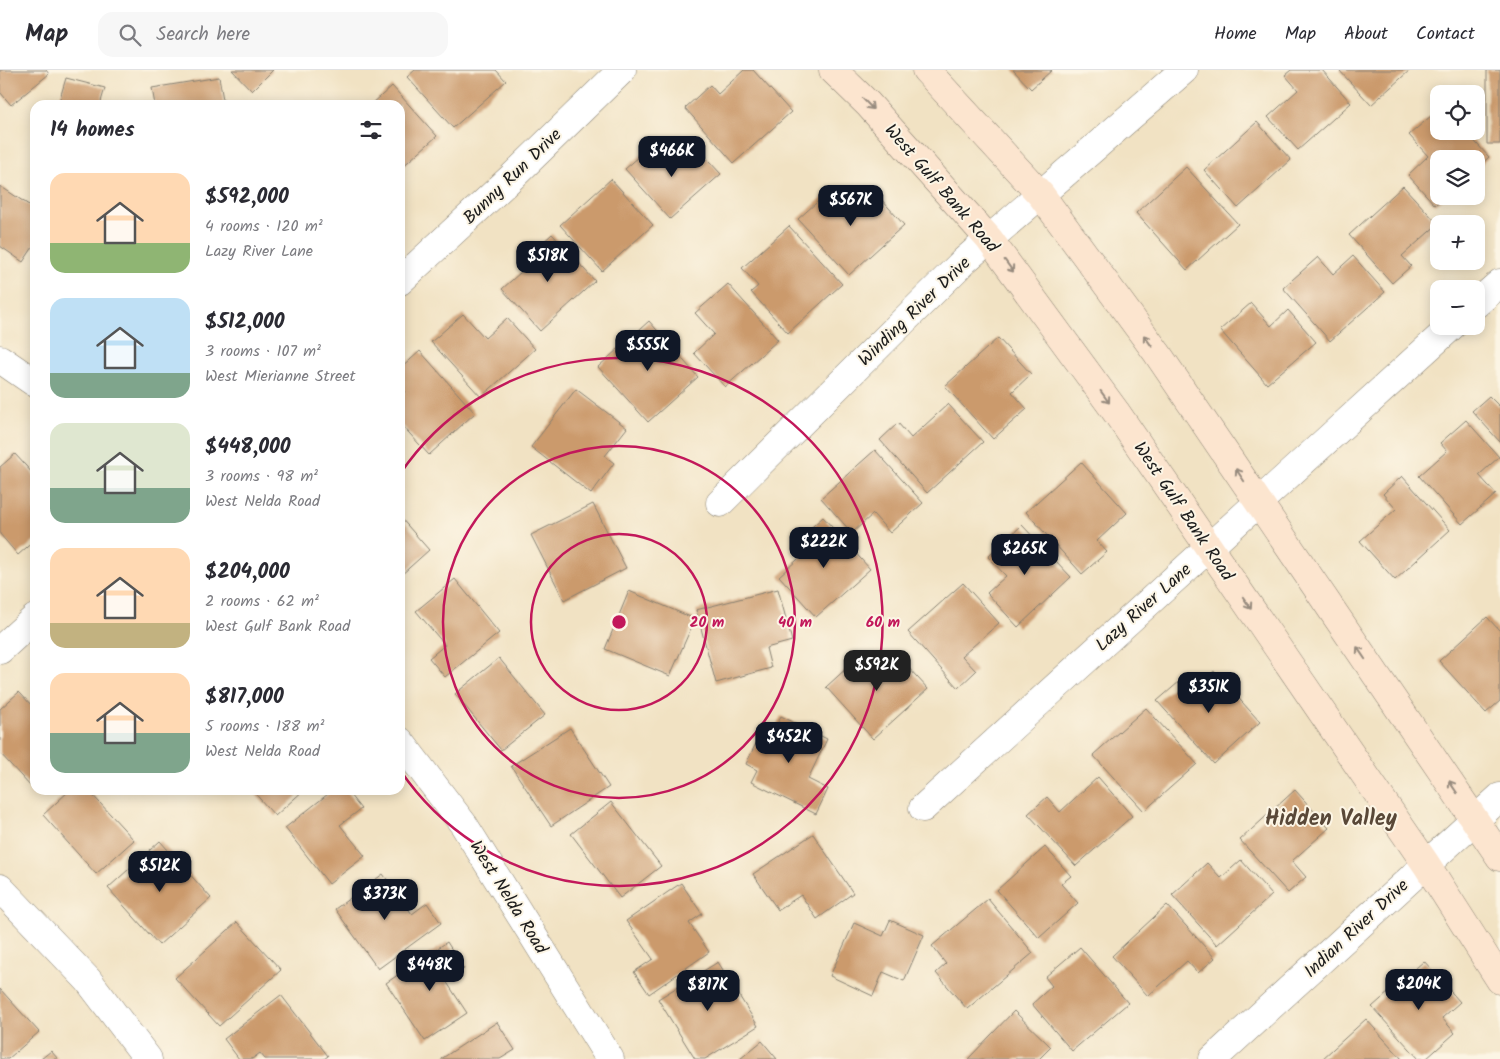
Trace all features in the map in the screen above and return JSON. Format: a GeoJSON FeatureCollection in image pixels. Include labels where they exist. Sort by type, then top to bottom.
{"type":"FeatureCollection","features":[{"type":"Feature","properties":{"kind":"main road","name":"West Gulf Bank Road"},"geometry":{"type":"LineString","coordinates":[[833,70],[868,104],[989,239],[1116,412],[1426,864],[1500,980]]}},
{"type":"Feature","properties":{"kind":"main road"},"geometry":{"type":"LineString","coordinates":[[926,70],[1041,195],[1157,353],[1500,857]]}},
{"type":"Feature","properties":{"kind":"street","name":"Bunny Run Drive"},"geometry":{"type":"LineString","coordinates":[[405,276],[511,178],[622,70]]}},
{"type":"Feature","properties":{"kind":"street","name":"Winding River Drive"},"geometry":{"type":"LineString","coordinates":[[720,503],[964,261],[1184,70]]}},
{"type":"Feature","properties":{"kind":"street"},"geometry":{"type":"LineString","coordinates":[[1485,296],[1500,283]]}},
{"type":"Feature","properties":{"kind":"street","name":"Lazy River Lane"},"geometry":{"type":"LineString","coordinates":[[923,808],[1442,335]]}},
{"type":"Feature","properties":{"kind":"street"},"geometry":{"type":"LineString","coordinates":[[0,359],[30,380]]}},
{"type":"Feature","properties":{"kind":"street"},"geometry":{"type":"LineString","coordinates":[[0,650],[30,623]]}},
{"type":"Feature","properties":{"kind":"street","name":"West Nelda Road"},"geometry":{"type":"LineString","coordinates":[[405,748],[464,825],[610,1059]]}},
{"type":"Feature","properties":{"kind":"street","name":"Indian River Drive"},"geometry":{"type":"LineString","coordinates":[[1213,1059],[1500,797]]}},
{"type":"Feature","properties":{"kind":"street"},"geometry":{"type":"LineString","coordinates":[[0,888],[88,980],[148,1059]]}},
{"type":"Feature","properties":{"kind":"building"},"geometry":{"type":"Polygon","coordinates":[[[0,70],[46,70],[49,74],[11,105],[0,92],[0,70]]]}},
{"type":"Feature","properties":{"kind":"building"},"geometry":{"type":"Polygon","coordinates":[[[232,70],[273,70],[252,91],[232,70]]]}},
{"type":"Feature","properties":{"kind":"building"},"geometry":{"type":"Polygon","coordinates":[[[415,70],[496,70],[506,81],[453,128],[407,77],[415,70]]]}},
{"type":"Feature","properties":{"kind":"building"},"geometry":{"type":"Polygon","coordinates":[[[744,70],[753,70],[791,112],[734,163],[685,108],[710,85],[718,94],[744,70]]]}},
{"type":"Feature","properties":{"kind":"building"},"geometry":{"type":"Polygon","coordinates":[[[1013,70],[1052,70],[1031,89],[1013,70]]]}},
{"type":"Feature","properties":{"kind":"building"},"geometry":{"type":"Polygon","coordinates":[[[1291,70],[1322,70],[1351,103],[1298,150],[1268,117],[1298,90],[1285,75],[1291,70]]]}},
{"type":"Feature","properties":{"kind":"building"},"geometry":{"type":"Polygon","coordinates":[[[1339,70],[1410,70],[1371,105],[1339,70]]]}},
{"type":"Feature","properties":{"kind":"building"},"geometry":{"type":"Polygon","coordinates":[[[1487,70],[1500,70],[1500,144],[1487,144],[1487,70]]]}},
{"type":"Feature","properties":{"kind":"building"},"geometry":{"type":"Polygon","coordinates":[[[219,77],[223,100],[154,100],[152,88],[219,77]]]}},
{"type":"Feature","properties":{"kind":"building"},"geometry":{"type":"Polygon","coordinates":[[[66,78],[105,88],[101,100],[59,100],[66,78]]]}},
{"type":"Feature","properties":{"kind":"building"},"geometry":{"type":"Polygon","coordinates":[[[392,86],[405,100],[377,100],[392,86]]]}},
{"type":"Feature","properties":{"kind":"building"},"geometry":{"type":"Polygon","coordinates":[[[405,100],[437,136],[405,165],[405,100]]]}},
{"type":"Feature","properties":{"kind":"building"},"geometry":{"type":"Polygon","coordinates":[[[1430,117],[1430,140],[1473,140],[1483,150],[1430,150],[1430,199],[1408,175],[1428,156],[1409,135],[1430,117]]]}},
{"type":"Feature","properties":{"kind":"building"},"geometry":{"type":"Polygon","coordinates":[[[1257,122],[1291,160],[1238,208],[1204,170],[1257,122]]]}},
{"type":"Feature","properties":{"kind":"building"},"geometry":{"type":"Polygon","coordinates":[[[655,143],[675,166],[696,147],[721,174],[670,219],[625,169],[655,143]]]}},
{"type":"Feature","properties":{"kind":"building"},"geometry":{"type":"Polygon","coordinates":[[[1485,153],[1489,157],[1485,161],[1485,153]]]}},
{"type":"Feature","properties":{"kind":"building"},"geometry":{"type":"Polygon","coordinates":[[[1186,167],[1238,224],[1187,270],[1136,213],[1186,167]]]}},
{"type":"Feature","properties":{"kind":"building"},"geometry":{"type":"Polygon","coordinates":[[[611,179],[653,225],[602,271],[560,225],[611,179]]]}},
{"type":"Feature","properties":{"kind":"building"},"geometry":{"type":"Polygon","coordinates":[[[0,186],[30,206],[30,252],[23,262],[0,246],[0,186]]]}},
{"type":"Feature","properties":{"kind":"building"},"geometry":{"type":"Polygon","coordinates":[[[1403,186],[1430,215],[1430,231],[1402,256],[1411,266],[1392,283],[1349,235],[1403,186]]]}},
{"type":"Feature","properties":{"kind":"building"},"geometry":{"type":"Polygon","coordinates":[[[833,188],[852,209],[873,190],[904,225],[849,275],[798,219],[833,188]]]}},
{"type":"Feature","properties":{"kind":"building"},"geometry":{"type":"Polygon","coordinates":[[[789,226],[842,284],[788,333],[751,292],[758,286],[742,268],[789,226]]]}},
{"type":"Feature","properties":{"kind":"building"},"geometry":{"type":"Polygon","coordinates":[[[552,234],[595,281],[540,331],[502,289],[530,264],[525,259],[552,234]]]}},
{"type":"Feature","properties":{"kind":"building"},"geometry":{"type":"Polygon","coordinates":[[[1353,256],[1385,292],[1330,341],[1283,288],[1318,257],[1333,274],[1353,256]]]}},
{"type":"Feature","properties":{"kind":"building"},"geometry":{"type":"Polygon","coordinates":[[[728,284],[778,340],[725,387],[694,353],[714,334],[695,313],[728,284]]]}},
{"type":"Feature","properties":{"kind":"building"},"geometry":{"type":"Polygon","coordinates":[[[1251,303],[1271,326],[1288,310],[1316,342],[1267,384],[1220,330],[1251,303]]]}},
{"type":"Feature","properties":{"kind":"building"},"geometry":{"type":"Polygon","coordinates":[[[463,314],[485,338],[507,318],[535,349],[481,397],[431,342],[463,314]]]}},
{"type":"Feature","properties":{"kind":"building"},"geometry":{"type":"Polygon","coordinates":[[[649,321],[698,377],[648,422],[598,367],[649,321]]]}},
{"type":"Feature","properties":{"kind":"building"},"geometry":{"type":"Polygon","coordinates":[[[998,338],[1031,374],[1012,392],[1027,409],[993,439],[945,386],[998,338]]]}},
{"type":"Feature","properties":{"kind":"building"},"geometry":{"type":"Polygon","coordinates":[[[420,351],[475,413],[429,455],[405,429],[405,364],[420,351]]]}},
{"type":"Feature","properties":{"kind":"building"},"geometry":{"type":"Polygon","coordinates":[[[576,389],[627,428],[605,456],[614,463],[591,494],[531,447],[576,389]]]}},
{"type":"Feature","properties":{"kind":"building"},"geometry":{"type":"Polygon","coordinates":[[[1489,396],[1500,407],[1500,442],[1472,411],[1489,396]]]}},
{"type":"Feature","properties":{"kind":"building"},"geometry":{"type":"Polygon","coordinates":[[[948,404],[983,442],[927,493],[880,440],[898,423],[911,438],[948,404]]]}},
{"type":"Feature","properties":{"kind":"building"},"geometry":{"type":"Polygon","coordinates":[[[1466,420],[1499,457],[1479,475],[1496,494],[1462,524],[1419,476],[1447,451],[1440,443],[1466,420]]]}},
{"type":"Feature","properties":{"kind":"building"},"geometry":{"type":"Polygon","coordinates":[[[875,450],[923,503],[890,533],[873,514],[852,533],[821,498],[875,450]]]}},
{"type":"Feature","properties":{"kind":"building"},"geometry":{"type":"Polygon","coordinates":[[[15,454],[30,470],[30,544],[18,555],[0,534],[0,467],[15,454]]]}},
{"type":"Feature","properties":{"kind":"building"},"geometry":{"type":"Polygon","coordinates":[[[1081,462],[1127,513],[1097,541],[1107,552],[1082,574],[1026,512],[1081,462]]]}},
{"type":"Feature","properties":{"kind":"building"},"geometry":{"type":"Polygon","coordinates":[[[1402,476],[1450,530],[1395,580],[1360,541],[1396,509],[1383,494],[1402,476]]]}},
{"type":"Feature","properties":{"kind":"building"},"geometry":{"type":"Polygon","coordinates":[[[593,504],[626,568],[564,600],[531,535],[593,504]]]}},
{"type":"Feature","properties":{"kind":"building"},"geometry":{"type":"Polygon","coordinates":[[[823,517],[870,569],[816,617],[779,576],[814,545],[804,534],[823,517]]]}},
{"type":"Feature","properties":{"kind":"building"},"geometry":{"type":"Polygon","coordinates":[[[405,523],[429,550],[405,572],[405,523]]]}},
{"type":"Feature","properties":{"kind":"building"},"geometry":{"type":"Polygon","coordinates":[[[1022,525],[1071,577],[1018,627],[987,593],[1006,576],[988,557],[1022,525]]]}},
{"type":"Feature","properties":{"kind":"building"},"geometry":{"type":"Polygon","coordinates":[[[455,579],[499,633],[445,677],[429,658],[445,645],[416,611],[455,579]]]}},
{"type":"Feature","properties":{"kind":"building"},"geometry":{"type":"Polygon","coordinates":[[[963,583],[999,623],[962,656],[976,671],[958,688],[908,632],[963,583]]]}},
{"type":"Feature","properties":{"kind":"building"},"geometry":{"type":"Polygon","coordinates":[[[778,589],[792,641],[766,648],[771,668],[716,683],[696,610],[778,589]]]}},
{"type":"Feature","properties":{"kind":"building"},"geometry":{"type":"Polygon","coordinates":[[[629,591],[695,619],[670,676],[605,649],[629,591]]]}},
{"type":"Feature","properties":{"kind":"building"},"geometry":{"type":"Polygon","coordinates":[[[1487,617],[1500,631],[1500,701],[1486,713],[1439,661],[1487,617]]]}},
{"type":"Feature","properties":{"kind":"building"},"geometry":{"type":"Polygon","coordinates":[[[896,654],[928,689],[873,739],[826,687],[861,655],[876,672],[896,654]]]}},
{"type":"Feature","properties":{"kind":"building"},"geometry":{"type":"Polygon","coordinates":[[[499,658],[545,715],[501,750],[455,694],[499,658]]]}},
{"type":"Feature","properties":{"kind":"building"},"geometry":{"type":"Polygon","coordinates":[[[1214,671],[1260,722],[1214,764],[1157,701],[1187,675],[1197,686],[1214,671]]]}},
{"type":"Feature","properties":{"kind":"building"},"geometry":{"type":"Polygon","coordinates":[[[19,692],[30,704],[30,786],[0,753],[0,709],[19,692]]]}},
{"type":"Feature","properties":{"kind":"building"},"geometry":{"type":"Polygon","coordinates":[[[1146,708],[1197,764],[1144,811],[1093,755],[1146,708]]]}},
{"type":"Feature","properties":{"kind":"building"},"geometry":{"type":"Polygon","coordinates":[[[781,716],[827,739],[808,779],[828,789],[816,814],[751,782],[757,770],[746,764],[760,735],[770,740],[781,716]]]}},
{"type":"Feature","properties":{"kind":"building"},"geometry":{"type":"Polygon","coordinates":[[[570,728],[609,787],[551,826],[511,766],[570,728]]]}},
{"type":"Feature","properties":{"kind":"building"},"geometry":{"type":"Polygon","coordinates":[[[1098,777],[1132,816],[1076,866],[1028,814],[1047,797],[1060,812],[1098,777]]]}},
{"type":"Feature","properties":{"kind":"building"},"geometry":{"type":"Polygon","coordinates":[[[1295,790],[1329,828],[1292,861],[1306,877],[1288,893],[1240,840],[1295,790]]]}},
{"type":"Feature","properties":{"kind":"building"},"geometry":{"type":"Polygon","coordinates":[[[65,795],[93,795],[134,840],[96,874],[43,815],[65,795]]]}},
{"type":"Feature","properties":{"kind":"building"},"geometry":{"type":"Polygon","coordinates":[[[256,795],[298,795],[275,816],[256,795]]]}},
{"type":"Feature","properties":{"kind":"building"},"geometry":{"type":"Polygon","coordinates":[[[327,795],[350,795],[361,809],[340,825],[365,856],[329,884],[285,828],[327,795]]]}},
{"type":"Feature","properties":{"kind":"building"},"geometry":{"type":"Polygon","coordinates":[[[611,802],[661,866],[620,898],[571,834],[611,802]]]}},
{"type":"Feature","properties":{"kind":"building"},"geometry":{"type":"Polygon","coordinates":[[[813,834],[853,893],[817,919],[801,895],[778,910],[753,874],[813,834]]]}},
{"type":"Feature","properties":{"kind":"building"},"geometry":{"type":"Polygon","coordinates":[[[160,841],[211,898],[159,945],[108,888],[160,841]]]}},
{"type":"Feature","properties":{"kind":"building"},"geometry":{"type":"Polygon","coordinates":[[[1045,847],[1071,876],[1061,884],[1078,903],[1039,938],[997,890],[1045,847]]]}},
{"type":"Feature","properties":{"kind":"building"},"geometry":{"type":"Polygon","coordinates":[[[1241,860],[1272,895],[1217,945],[1172,895],[1207,863],[1221,878],[1241,860]]]}},
{"type":"Feature","properties":{"kind":"building"},"geometry":{"type":"Polygon","coordinates":[[[383,874],[412,914],[427,903],[441,923],[378,969],[335,909],[383,874]]]}},
{"type":"Feature","properties":{"kind":"building"},"geometry":{"type":"Polygon","coordinates":[[[681,883],[702,914],[689,923],[709,952],[649,994],[634,972],[653,959],[626,921],[681,883]]]}},
{"type":"Feature","properties":{"kind":"building"},"geometry":{"type":"Polygon","coordinates":[[[988,899],[1033,953],[967,1009],[936,973],[946,964],[932,946],[988,899]]]}},
{"type":"Feature","properties":{"kind":"building"},"geometry":{"type":"Polygon","coordinates":[[[1167,905],[1215,958],[1198,973],[1187,961],[1148,996],[1112,956],[1167,905]]]}},
{"type":"Feature","properties":{"kind":"building"},"geometry":{"type":"Polygon","coordinates":[[[890,920],[924,935],[904,981],[883,972],[873,996],[830,976],[854,923],[883,936],[890,920]]]}},
{"type":"Feature","properties":{"kind":"building"},"geometry":{"type":"Polygon","coordinates":[[[237,922],[281,970],[219,1026],[175,978],[237,922]]]}},
{"type":"Feature","properties":{"kind":"building"},"geometry":{"type":"Polygon","coordinates":[[[447,942],[464,969],[446,981],[467,1013],[425,1041],[386,983],[447,942]]]}},
{"type":"Feature","properties":{"kind":"building"},"geometry":{"type":"Polygon","coordinates":[[[1080,947],[1128,1003],[1072,1051],[1032,1004],[1052,986],[1045,977],[1080,947]]]}},
{"type":"Feature","properties":{"kind":"building"},"geometry":{"type":"Polygon","coordinates":[[[1424,961],[1460,1002],[1442,1018],[1455,1033],[1426,1059],[1419,1059],[1372,1007],[1424,961]]]}},
{"type":"Feature","properties":{"kind":"building"},"geometry":{"type":"Polygon","coordinates":[[[718,962],[758,1026],[705,1059],[695,1059],[658,999],[718,962]]]}},
{"type":"Feature","properties":{"kind":"building"},"geometry":{"type":"Polygon","coordinates":[[[0,989],[39,1032],[8,1059],[0,1059],[0,989]]]}},
{"type":"Feature","properties":{"kind":"building"},"geometry":{"type":"Polygon","coordinates":[[[281,995],[328,1056],[324,1059],[265,1059],[260,1053],[252,1059],[239,1059],[224,1039],[281,995]]]}},
{"type":"Feature","properties":{"kind":"building"},"geometry":{"type":"Polygon","coordinates":[[[1014,1011],[1051,1047],[1039,1059],[968,1059],[1014,1011]]]}},
{"type":"Feature","properties":{"kind":"building"},"geometry":{"type":"Polygon","coordinates":[[[1366,1019],[1402,1059],[1322,1059],[1366,1019]]]}},
{"type":"Feature","properties":{"kind":"building"},"geometry":{"type":"Polygon","coordinates":[[[497,1022],[515,1050],[500,1059],[441,1059],[497,1022]]]}},
{"type":"Feature","properties":{"kind":"building"},"geometry":{"type":"Polygon","coordinates":[[[762,1041],[777,1059],[740,1059],[762,1041]]]}},
{"type":"Feature","properties":{"kind":"building"},"geometry":{"type":"Polygon","coordinates":[[[51,1051],[58,1059],[41,1059],[51,1051]]]}},
{"type":"Feature","properties":{"kind":"district","name":"Hidden Valley"},"geometry":{"type":"Point","coordinates":[1331,817]}}]}
